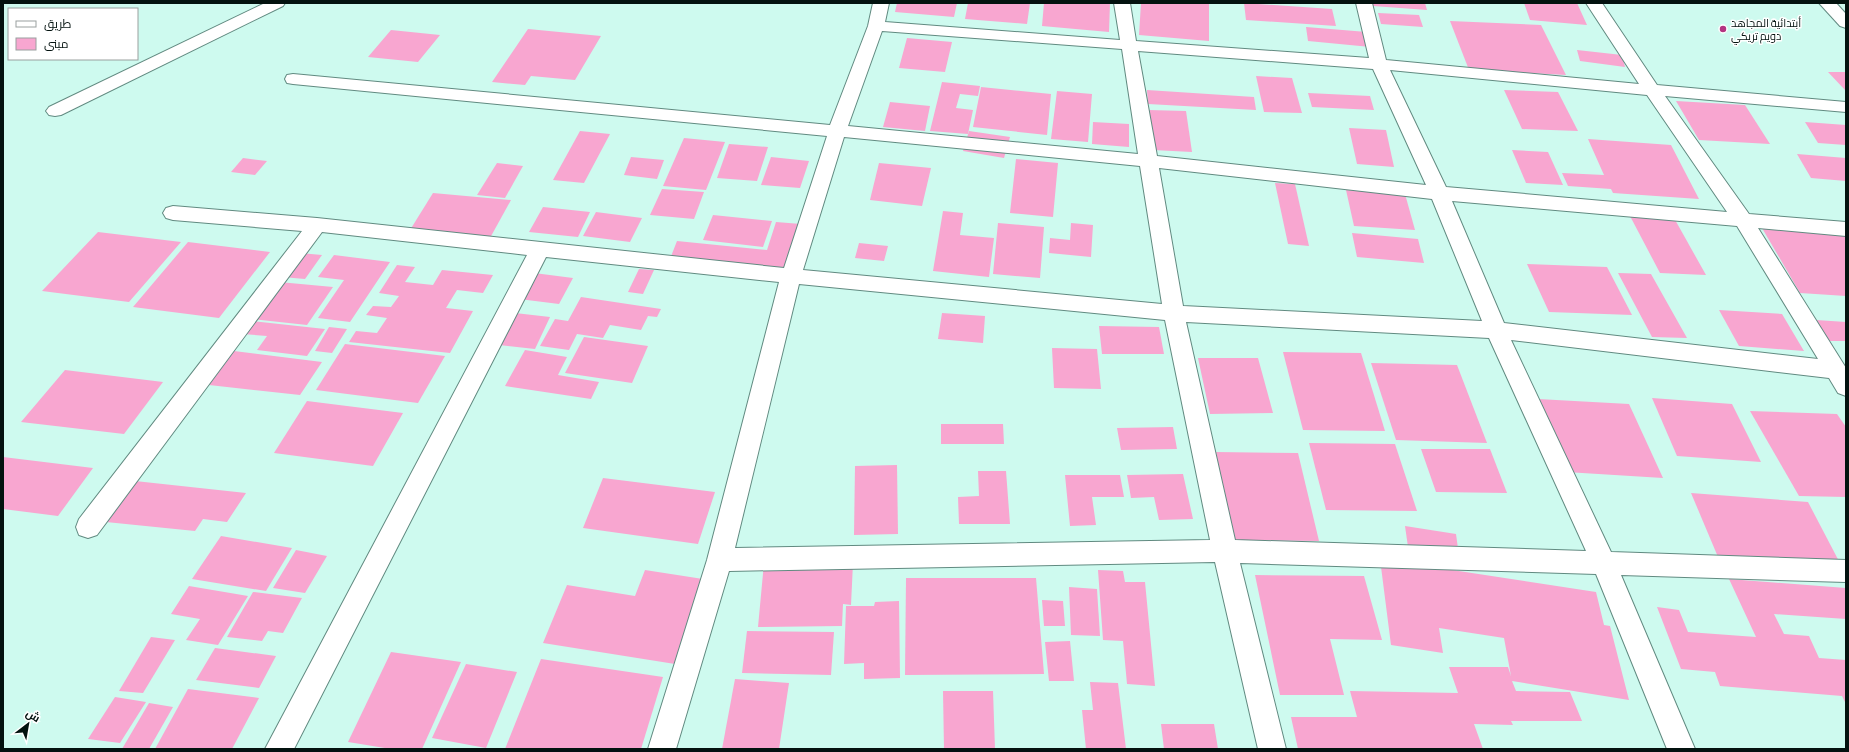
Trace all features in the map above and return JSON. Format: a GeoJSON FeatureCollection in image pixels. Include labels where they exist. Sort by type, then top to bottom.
{"type":"FeatureCollection","features":[{"type":"Feature","properties":{"kind":"street"},"geometry":{"type":"LineString","coordinates":[[55,111],[277,3]]}},
{"type":"Feature","properties":{"kind":"street"},"geometry":{"type":"LineString","coordinates":[[662,749],[720,560],[791,276],[838,131],[876,26],[881,3]]}},
{"type":"Feature","properties":{"kind":"street"},"geometry":{"type":"LineString","coordinates":[[1122,3],[1174,313],[1225,551],[1272,749]]}},
{"type":"Feature","properties":{"kind":"street"},"geometry":{"type":"LineString","coordinates":[[1364,3],[1378,64],[1440,193],[1496,330],[1604,564],[1682,749]]}},
{"type":"Feature","properties":{"kind":"street"},"geometry":{"type":"LineString","coordinates":[[1594,3],[1652,90],[1743,220],[1840,379]]}},
{"type":"Feature","properties":{"kind":"street"},"geometry":{"type":"LineString","coordinates":[[876,26],[1378,64],[1846,107]]}},
{"type":"Feature","properties":{"kind":"street"},"geometry":{"type":"LineString","coordinates":[[293,79],[1149,161],[1440,193],[1846,229]]}},
{"type":"Feature","properties":{"kind":"street"},"geometry":{"type":"LineString","coordinates":[[173,213],[317,225],[791,276],[1174,313],[1496,330],[1840,379]]}},
{"type":"Feature","properties":{"kind":"street"},"geometry":{"type":"LineString","coordinates":[[88,527],[317,225]]}},
{"type":"Feature","properties":{"kind":"street"},"geometry":{"type":"LineString","coordinates":[[279,749],[540,249]]}},
{"type":"Feature","properties":{"kind":"street"},"geometry":{"type":"LineString","coordinates":[[720,560],[1225,551],[1846,571]]}},
{"type":"Feature","properties":{"kind":"building"},"geometry":{"type":"Polygon","coordinates":[[[897,3],[957,3],[954,17],[895,12],[897,3]]]}},
{"type":"Feature","properties":{"kind":"building"},"geometry":{"type":"Polygon","coordinates":[[[968,3],[1030,3],[1027,24],[965,19],[968,3]]]}},
{"type":"Feature","properties":{"kind":"building"},"geometry":{"type":"Polygon","coordinates":[[[1044,3],[1110,3],[1109,32],[1042,26],[1044,3]]]}},
{"type":"Feature","properties":{"kind":"building"},"geometry":{"type":"Polygon","coordinates":[[[1141,3],[1209,3],[1209,41],[1139,35],[1141,3]]]}},
{"type":"Feature","properties":{"kind":"building"},"geometry":{"type":"Polygon","coordinates":[[[1244,3],[1332,9],[1336,26],[1246,20],[1244,3]]]}},
{"type":"Feature","properties":{"kind":"building"},"geometry":{"type":"Polygon","coordinates":[[[1372,3],[1425,3],[1427,10],[1373,6],[1372,3]]]}},
{"type":"Feature","properties":{"kind":"building"},"geometry":{"type":"Polygon","coordinates":[[[1524,3],[1577,3],[1587,25],[1530,20],[1524,3]]]}},
{"type":"Feature","properties":{"kind":"building"},"geometry":{"type":"Polygon","coordinates":[[[1378,13],[1419,15],[1423,27],[1381,24],[1378,13]]]}},
{"type":"Feature","properties":{"kind":"building"},"geometry":{"type":"Polygon","coordinates":[[[1450,21],[1541,25],[1566,75],[1469,70],[1450,21]]]}},
{"type":"Feature","properties":{"kind":"building"},"geometry":{"type":"Polygon","coordinates":[[[1306,27],[1379,33],[1381,48],[1308,41],[1306,27]]]}},
{"type":"Feature","properties":{"kind":"building"},"geometry":{"type":"Polygon","coordinates":[[[528,29],[601,36],[575,80],[531,76],[525,85],[492,82],[528,29]]]}},
{"type":"Feature","properties":{"kind":"building"},"geometry":{"type":"Polygon","coordinates":[[[391,30],[440,35],[418,62],[368,57],[391,30]]]}},
{"type":"Feature","properties":{"kind":"building"},"geometry":{"type":"Polygon","coordinates":[[[907,38],[952,42],[945,72],[899,68],[907,38]]]}},
{"type":"Feature","properties":{"kind":"building"},"geometry":{"type":"Polygon","coordinates":[[[1577,50],[1622,55],[1625,67],[1580,61],[1577,50]]]}},
{"type":"Feature","properties":{"kind":"building"},"geometry":{"type":"Polygon","coordinates":[[[1828,72],[1846,72],[1846,90],[1845,90],[1828,72]]]}},
{"type":"Feature","properties":{"kind":"building"},"geometry":{"type":"Polygon","coordinates":[[[1256,76],[1292,78],[1302,113],[1264,112],[1256,76]]]}},
{"type":"Feature","properties":{"kind":"building"},"geometry":{"type":"Polygon","coordinates":[[[942,82],[980,86],[978,96],[960,94],[956,108],[973,110],[968,134],[930,131],[942,82]]]}},
{"type":"Feature","properties":{"kind":"building"},"geometry":{"type":"Polygon","coordinates":[[[981,87],[1051,94],[1047,135],[973,127],[981,87]]]}},
{"type":"Feature","properties":{"kind":"building"},"geometry":{"type":"Polygon","coordinates":[[[1147,90],[1254,97],[1256,110],[1148,104],[1147,90]]]}},
{"type":"Feature","properties":{"kind":"building"},"geometry":{"type":"Polygon","coordinates":[[[1504,90],[1558,92],[1578,131],[1522,129],[1504,90]]]}},
{"type":"Feature","properties":{"kind":"building"},"geometry":{"type":"Polygon","coordinates":[[[1057,91],[1092,94],[1088,142],[1051,139],[1057,91]]]}},
{"type":"Feature","properties":{"kind":"building"},"geometry":{"type":"Polygon","coordinates":[[[1308,93],[1370,96],[1374,110],[1312,107],[1308,93]]]}},
{"type":"Feature","properties":{"kind":"building"},"geometry":{"type":"Polygon","coordinates":[[[1676,101],[1745,105],[1770,144],[1699,140],[1676,101]]]}},
{"type":"Feature","properties":{"kind":"building"},"geometry":{"type":"Polygon","coordinates":[[[890,102],[930,106],[925,131],[883,127],[890,102]]]}},
{"type":"Feature","properties":{"kind":"building"},"geometry":{"type":"Polygon","coordinates":[[[1148,110],[1186,111],[1192,152],[1153,150],[1148,110]]]}},
{"type":"Feature","properties":{"kind":"building"},"geometry":{"type":"Polygon","coordinates":[[[1093,122],[1129,124],[1129,147],[1092,144],[1093,122]]]}},
{"type":"Feature","properties":{"kind":"building"},"geometry":{"type":"Polygon","coordinates":[[[1805,122],[1846,125],[1846,145],[1818,143],[1805,122]]]}},
{"type":"Feature","properties":{"kind":"building"},"geometry":{"type":"Polygon","coordinates":[[[1349,128],[1386,130],[1394,167],[1357,164],[1349,128]]]}},
{"type":"Feature","properties":{"kind":"building"},"geometry":{"type":"Polygon","coordinates":[[[580,131],[610,134],[584,183],[553,180],[580,131]]]}},
{"type":"Feature","properties":{"kind":"building"},"geometry":{"type":"Polygon","coordinates":[[[969,131],[1010,137],[1004,158],[963,151],[969,131]]]}},
{"type":"Feature","properties":{"kind":"building"},"geometry":{"type":"Polygon","coordinates":[[[684,138],[725,142],[706,190],[663,186],[684,138]]]}},
{"type":"Feature","properties":{"kind":"building"},"geometry":{"type":"Polygon","coordinates":[[[1588,139],[1671,145],[1699,199],[1613,193],[1611,189],[1568,186],[1562,173],[1604,175],[1588,139]]]}},
{"type":"Feature","properties":{"kind":"building"},"geometry":{"type":"Polygon","coordinates":[[[729,144],[768,147],[757,181],[717,178],[729,144]]]}},
{"type":"Feature","properties":{"kind":"building"},"geometry":{"type":"Polygon","coordinates":[[[1512,150],[1548,152],[1563,185],[1526,183],[1512,150]]]}},
{"type":"Feature","properties":{"kind":"building"},"geometry":{"type":"Polygon","coordinates":[[[1797,154],[1846,158],[1846,181],[1811,178],[1797,154]]]}},
{"type":"Feature","properties":{"kind":"building"},"geometry":{"type":"Polygon","coordinates":[[[631,157],[664,160],[657,179],[624,175],[631,157]]]}},
{"type":"Feature","properties":{"kind":"building"},"geometry":{"type":"Polygon","coordinates":[[[771,157],[809,161],[800,188],[761,185],[771,157]]]}},
{"type":"Feature","properties":{"kind":"building"},"geometry":{"type":"Polygon","coordinates":[[[243,158],[267,161],[255,175],[231,172],[243,158]]]}},
{"type":"Feature","properties":{"kind":"building"},"geometry":{"type":"Polygon","coordinates":[[[1016,159],[1058,163],[1053,217],[1010,213],[1016,159]]]}},
{"type":"Feature","properties":{"kind":"building"},"geometry":{"type":"Polygon","coordinates":[[[497,163],[523,166],[505,198],[477,195],[497,163]]]}},
{"type":"Feature","properties":{"kind":"building"},"geometry":{"type":"Polygon","coordinates":[[[879,163],[931,168],[922,206],[870,200],[879,163]]]}},
{"type":"Feature","properties":{"kind":"building"},"geometry":{"type":"Polygon","coordinates":[[[1275,183],[1295,184],[1309,246],[1288,244],[1275,183]]]}},
{"type":"Feature","properties":{"kind":"building"},"geometry":{"type":"Polygon","coordinates":[[[662,189],[704,192],[694,219],[650,215],[662,189]]]}},
{"type":"Feature","properties":{"kind":"building"},"geometry":{"type":"Polygon","coordinates":[[[1346,190],[1405,194],[1415,230],[1354,226],[1346,190]]]}},
{"type":"Feature","properties":{"kind":"building"},"geometry":{"type":"Polygon","coordinates":[[[433,193],[511,200],[490,238],[410,230],[433,193]]]}},
{"type":"Feature","properties":{"kind":"building"},"geometry":{"type":"Polygon","coordinates":[[[543,207],[590,212],[578,237],[529,232],[543,207]]]}},
{"type":"Feature","properties":{"kind":"building"},"geometry":{"type":"Polygon","coordinates":[[[943,211],[963,213],[960,235],[994,238],[989,277],[933,271],[943,211]]]}},
{"type":"Feature","properties":{"kind":"building"},"geometry":{"type":"Polygon","coordinates":[[[596,212],[642,218],[630,242],[583,236],[596,212]]]}},
{"type":"Feature","properties":{"kind":"building"},"geometry":{"type":"Polygon","coordinates":[[[713,215],[772,221],[763,247],[703,240],[713,215]]]}},
{"type":"Feature","properties":{"kind":"building"},"geometry":{"type":"Polygon","coordinates":[[[1630,216],[1674,218],[1706,275],[1660,273],[1630,216]]]}},
{"type":"Feature","properties":{"kind":"building"},"geometry":{"type":"Polygon","coordinates":[[[776,222],[801,224],[786,271],[670,259],[677,241],[767,250],[776,222]]]}},
{"type":"Feature","properties":{"kind":"building"},"geometry":{"type":"Polygon","coordinates":[[[998,223],[1044,227],[1040,278],[993,274],[998,223]]]}},
{"type":"Feature","properties":{"kind":"building"},"geometry":{"type":"Polygon","coordinates":[[[1071,223],[1093,225],[1091,257],[1049,253],[1050,238],[1070,240],[1071,223]]]}},
{"type":"Feature","properties":{"kind":"building"},"geometry":{"type":"Polygon","coordinates":[[[1762,228],[1846,234],[1846,296],[1800,293],[1762,228]]]}},
{"type":"Feature","properties":{"kind":"building"},"geometry":{"type":"Polygon","coordinates":[[[98,232],[181,242],[129,302],[42,291],[98,232]]]}},
{"type":"Feature","properties":{"kind":"building"},"geometry":{"type":"Polygon","coordinates":[[[1352,233],[1418,239],[1424,263],[1357,257],[1352,233]]]}},
{"type":"Feature","properties":{"kind":"building"},"geometry":{"type":"Polygon","coordinates":[[[188,242],[270,252],[219,318],[133,307],[188,242]]]}},
{"type":"Feature","properties":{"kind":"building"},"geometry":{"type":"Polygon","coordinates":[[[859,243],[888,246],[884,261],[855,258],[859,243]]]}},
{"type":"Feature","properties":{"kind":"building"},"geometry":{"type":"Polygon","coordinates":[[[300,253],[322,255],[305,279],[282,277],[300,253]]]}},
{"type":"Feature","properties":{"kind":"building"},"geometry":{"type":"Polygon","coordinates":[[[334,255],[390,262],[350,322],[318,318],[344,280],[318,277],[334,255]]]}},
{"type":"Feature","properties":{"kind":"building"},"geometry":{"type":"Polygon","coordinates":[[[1527,264],[1607,267],[1632,315],[1549,312],[1527,264]]]}},
{"type":"Feature","properties":{"kind":"building"},"geometry":{"type":"Polygon","coordinates":[[[397,265],[415,267],[405,282],[433,285],[442,270],[493,275],[483,293],[457,290],[446,308],[473,311],[450,353],[349,342],[356,331],[377,333],[387,318],[366,315],[373,306],[391,307],[399,296],[379,293],[397,265]]]}},
{"type":"Feature","properties":{"kind":"building"},"geometry":{"type":"Polygon","coordinates":[[[639,269],[654,270],[643,294],[628,292],[639,269]]]}},
{"type":"Feature","properties":{"kind":"building"},"geometry":{"type":"Polygon","coordinates":[[[534,273],[573,278],[559,304],[519,299],[534,273]]]}},
{"type":"Feature","properties":{"kind":"building"},"geometry":{"type":"Polygon","coordinates":[[[1618,273],[1651,274],[1687,338],[1652,337],[1618,273]]]}},
{"type":"Feature","properties":{"kind":"building"},"geometry":{"type":"Polygon","coordinates":[[[279,282],[333,287],[307,325],[252,319],[279,282]]]}},
{"type":"Feature","properties":{"kind":"building"},"geometry":{"type":"Polygon","coordinates":[[[581,297],[661,309],[657,317],[648,316],[641,330],[610,325],[603,338],[577,334],[569,350],[540,346],[555,319],[568,321],[581,297]]]}},
{"type":"Feature","properties":{"kind":"building"},"geometry":{"type":"Polygon","coordinates":[[[1719,310],[1782,314],[1804,351],[1739,346],[1719,310]]]}},
{"type":"Feature","properties":{"kind":"building"},"geometry":{"type":"Polygon","coordinates":[[[515,313],[550,317],[535,349],[499,345],[515,313]]]}},
{"type":"Feature","properties":{"kind":"building"},"geometry":{"type":"Polygon","coordinates":[[[942,313],[985,316],[983,343],[938,339],[942,313]]]}},
{"type":"Feature","properties":{"kind":"building"},"geometry":{"type":"Polygon","coordinates":[[[1816,320],[1846,322],[1846,341],[1829,341],[1816,320]]]}},
{"type":"Feature","properties":{"kind":"building"},"geometry":{"type":"Polygon","coordinates":[[[252,321],[325,329],[307,356],[257,350],[267,336],[242,334],[252,321]]]}},
{"type":"Feature","properties":{"kind":"building"},"geometry":{"type":"Polygon","coordinates":[[[1099,326],[1159,327],[1164,354],[1102,354],[1099,326]]]}},
{"type":"Feature","properties":{"kind":"building"},"geometry":{"type":"Polygon","coordinates":[[[329,327],[347,329],[332,353],[315,351],[329,327]]]}},
{"type":"Feature","properties":{"kind":"building"},"geometry":{"type":"Polygon","coordinates":[[[584,337],[648,346],[632,383],[565,373],[584,337]]]}},
{"type":"Feature","properties":{"kind":"building"},"geometry":{"type":"Polygon","coordinates":[[[345,344],[445,356],[418,403],[316,390],[345,344]]]}},
{"type":"Feature","properties":{"kind":"building"},"geometry":{"type":"Polygon","coordinates":[[[1052,348],[1097,349],[1101,389],[1054,388],[1052,348]]]}},
{"type":"Feature","properties":{"kind":"building"},"geometry":{"type":"Polygon","coordinates":[[[525,350],[567,357],[558,375],[599,382],[591,399],[505,386],[525,350]]]}},
{"type":"Feature","properties":{"kind":"building"},"geometry":{"type":"Polygon","coordinates":[[[234,351],[322,362],[300,395],[209,385],[234,351]]]}},
{"type":"Feature","properties":{"kind":"building"},"geometry":{"type":"Polygon","coordinates":[[[1283,352],[1361,353],[1385,431],[1303,430],[1283,352]]]}},
{"type":"Feature","properties":{"kind":"building"},"geometry":{"type":"Polygon","coordinates":[[[1198,358],[1258,358],[1273,413],[1210,414],[1198,358]]]}},
{"type":"Feature","properties":{"kind":"building"},"geometry":{"type":"Polygon","coordinates":[[[1371,363],[1457,365],[1487,443],[1396,440],[1371,363]]]}},
{"type":"Feature","properties":{"kind":"building"},"geometry":{"type":"Polygon","coordinates":[[[65,370],[163,382],[124,434],[21,422],[65,370]]]}},
{"type":"Feature","properties":{"kind":"building"},"geometry":{"type":"Polygon","coordinates":[[[1652,398],[1732,404],[1761,462],[1677,456],[1652,398]]]}},
{"type":"Feature","properties":{"kind":"building"},"geometry":{"type":"Polygon","coordinates":[[[1538,399],[1629,404],[1663,478],[1566,472],[1538,399]]]}},
{"type":"Feature","properties":{"kind":"building"},"geometry":{"type":"Polygon","coordinates":[[[307,401],[403,413],[373,466],[274,453],[307,401]]]}},
{"type":"Feature","properties":{"kind":"building"},"geometry":{"type":"Polygon","coordinates":[[[1750,411],[1837,414],[1846,427],[1846,497],[1799,496],[1750,411]]]}},
{"type":"Feature","properties":{"kind":"building"},"geometry":{"type":"Polygon","coordinates":[[[941,424],[1003,424],[1004,444],[941,444],[941,424]]]}},
{"type":"Feature","properties":{"kind":"building"},"geometry":{"type":"Polygon","coordinates":[[[1173,427],[1177,449],[1121,450],[1117,428],[1173,427]]]}},
{"type":"Feature","properties":{"kind":"building"},"geometry":{"type":"Polygon","coordinates":[[[1309,443],[1395,444],[1417,511],[1326,510],[1309,443]]]}},
{"type":"Feature","properties":{"kind":"building"},"geometry":{"type":"Polygon","coordinates":[[[1421,449],[1490,449],[1507,493],[1436,492],[1421,449]]]}},
{"type":"Feature","properties":{"kind":"building"},"geometry":{"type":"Polygon","coordinates":[[[1216,452],[1298,453],[1319,541],[1233,540],[1216,452]]]}},
{"type":"Feature","properties":{"kind":"building"},"geometry":{"type":"Polygon","coordinates":[[[3,457],[93,468],[58,516],[3,509],[3,457]]]}},
{"type":"Feature","properties":{"kind":"building"},"geometry":{"type":"Polygon","coordinates":[[[897,465],[898,534],[854,535],[855,466],[897,465]]]}},
{"type":"Feature","properties":{"kind":"building"},"geometry":{"type":"Polygon","coordinates":[[[978,471],[1006,471],[1010,524],[959,524],[958,497],[979,496],[978,471]]]}},
{"type":"Feature","properties":{"kind":"building"},"geometry":{"type":"Polygon","coordinates":[[[1183,474],[1193,519],[1159,520],[1154,497],[1131,498],[1127,475],[1183,474]]]}},
{"type":"Feature","properties":{"kind":"building"},"geometry":{"type":"Polygon","coordinates":[[[1065,475],[1120,475],[1124,497],[1092,497],[1096,525],[1070,526],[1065,475]]]}},
{"type":"Feature","properties":{"kind":"building"},"geometry":{"type":"Polygon","coordinates":[[[603,478],[715,492],[698,544],[583,528],[603,478]]]}},
{"type":"Feature","properties":{"kind":"building"},"geometry":{"type":"Polygon","coordinates":[[[135,481],[246,493],[227,522],[203,519],[195,531],[106,522],[135,481]]]}},
{"type":"Feature","properties":{"kind":"building"},"geometry":{"type":"Polygon","coordinates":[[[1691,493],[1808,502],[1842,567],[1718,557],[1691,493]]]}},
{"type":"Feature","properties":{"kind":"building"},"geometry":{"type":"Polygon","coordinates":[[[1405,526],[1456,534],[1459,556],[1408,547],[1405,526]]]}},
{"type":"Feature","properties":{"kind":"building"},"geometry":{"type":"Polygon","coordinates":[[[221,536],[292,548],[266,591],[192,579],[221,536]]]}},
{"type":"Feature","properties":{"kind":"building"},"geometry":{"type":"Polygon","coordinates":[[[296,550],[327,556],[305,593],[273,588],[296,550]]]}},
{"type":"Feature","properties":{"kind":"building"},"geometry":{"type":"Polygon","coordinates":[[[1380,559],[1596,592],[1604,625],[1610,626],[1629,700],[1512,681],[1516,691],[1570,692],[1582,721],[1511,721],[1513,725],[1474,724],[1483,749],[1298,749],[1291,717],[1357,717],[1350,691],[1458,693],[1449,667],[1508,667],[1511,676],[1504,638],[1439,628],[1443,653],[1391,645],[1380,559]]]}},
{"type":"Feature","properties":{"kind":"building"},"geometry":{"type":"Polygon","coordinates":[[[764,563],[853,563],[851,605],[843,604],[842,626],[758,627],[764,563]]]}},
{"type":"Feature","properties":{"kind":"building"},"geometry":{"type":"Polygon","coordinates":[[[645,570],[703,579],[675,664],[543,643],[567,585],[635,596],[645,570]]]}},
{"type":"Feature","properties":{"kind":"building"},"geometry":{"type":"Polygon","coordinates":[[[1098,570],[1123,571],[1125,582],[1145,582],[1155,686],[1127,684],[1123,641],[1103,640],[1098,570]]]}},
{"type":"Feature","properties":{"kind":"building"},"geometry":{"type":"Polygon","coordinates":[[[1255,575],[1364,576],[1382,640],[1330,639],[1344,695],[1280,695],[1255,575]]]}},
{"type":"Feature","properties":{"kind":"building"},"geometry":{"type":"Polygon","coordinates":[[[906,578],[1036,578],[1044,674],[905,675],[906,578]]]}},
{"type":"Feature","properties":{"kind":"building"},"geometry":{"type":"Polygon","coordinates":[[[1729,579],[1846,588],[1846,619],[1774,614],[1784,634],[1809,636],[1819,658],[1846,660],[1846,704],[1842,696],[1720,686],[1715,672],[1681,669],[1657,607],[1679,610],[1688,632],[1756,637],[1729,579]]]}},
{"type":"Feature","properties":{"kind":"building"},"geometry":{"type":"Polygon","coordinates":[[[189,586],[248,596],[218,645],[186,640],[200,619],[171,614],[189,586]]]}},
{"type":"Feature","properties":{"kind":"building"},"geometry":{"type":"Polygon","coordinates":[[[1069,587],[1097,589],[1100,636],[1071,635],[1069,587]]]}},
{"type":"Feature","properties":{"kind":"building"},"geometry":{"type":"Polygon","coordinates":[[[253,592],[302,598],[283,633],[268,631],[262,641],[227,637],[253,592]]]}},
{"type":"Feature","properties":{"kind":"building"},"geometry":{"type":"Polygon","coordinates":[[[1042,600],[1063,601],[1065,626],[1044,626],[1042,600]]]}},
{"type":"Feature","properties":{"kind":"building"},"geometry":{"type":"Polygon","coordinates":[[[899,601],[900,678],[864,679],[864,663],[844,664],[846,606],[874,606],[875,602],[899,601]]]}},
{"type":"Feature","properties":{"kind":"building"},"geometry":{"type":"Polygon","coordinates":[[[747,631],[834,632],[831,675],[742,673],[747,631]]]}},
{"type":"Feature","properties":{"kind":"building"},"geometry":{"type":"Polygon","coordinates":[[[151,637],[175,640],[143,693],[119,691],[151,637]]]}},
{"type":"Feature","properties":{"kind":"building"},"geometry":{"type":"Polygon","coordinates":[[[1070,641],[1074,681],[1049,681],[1045,642],[1070,641]]]}},
{"type":"Feature","properties":{"kind":"building"},"geometry":{"type":"Polygon","coordinates":[[[215,648],[276,656],[259,688],[196,680],[215,648]]]}},
{"type":"Feature","properties":{"kind":"building"},"geometry":{"type":"Polygon","coordinates":[[[391,652],[461,662],[422,749],[391,749],[348,742],[391,652]]]}},
{"type":"Feature","properties":{"kind":"building"},"geometry":{"type":"Polygon","coordinates":[[[541,659],[663,677],[641,749],[505,749],[541,659]]]}},
{"type":"Feature","properties":{"kind":"building"},"geometry":{"type":"Polygon","coordinates":[[[466,664],[517,672],[486,748],[432,738],[466,664]]]}},
{"type":"Feature","properties":{"kind":"building"},"geometry":{"type":"Polygon","coordinates":[[[735,679],[789,683],[779,749],[722,749],[735,679]]]}},
{"type":"Feature","properties":{"kind":"building"},"geometry":{"type":"Polygon","coordinates":[[[1090,682],[1118,683],[1126,749],[1086,749],[1082,710],[1093,710],[1090,682]]]}},
{"type":"Feature","properties":{"kind":"building"},"geometry":{"type":"Polygon","coordinates":[[[188,689],[259,698],[232,749],[155,749],[188,689]]]}},
{"type":"Feature","properties":{"kind":"building"},"geometry":{"type":"Polygon","coordinates":[[[943,691],[993,691],[995,749],[944,749],[943,691]]]}},
{"type":"Feature","properties":{"kind":"building"},"geometry":{"type":"Polygon","coordinates":[[[115,697],[146,702],[120,743],[88,739],[115,697]]]}},
{"type":"Feature","properties":{"kind":"building"},"geometry":{"type":"Polygon","coordinates":[[[149,703],[173,707],[149,749],[122,749],[149,703]]]}},
{"type":"Feature","properties":{"kind":"building"},"geometry":{"type":"Polygon","coordinates":[[[1161,724],[1214,724],[1218,749],[1164,749],[1161,724]]]}},
{"type":"Feature","properties":{"kind":"place","name":"أبتدائية المجاهد دويم تريكي"},"geometry":{"type":"Point","coordinates":[1723,29]}}]}
